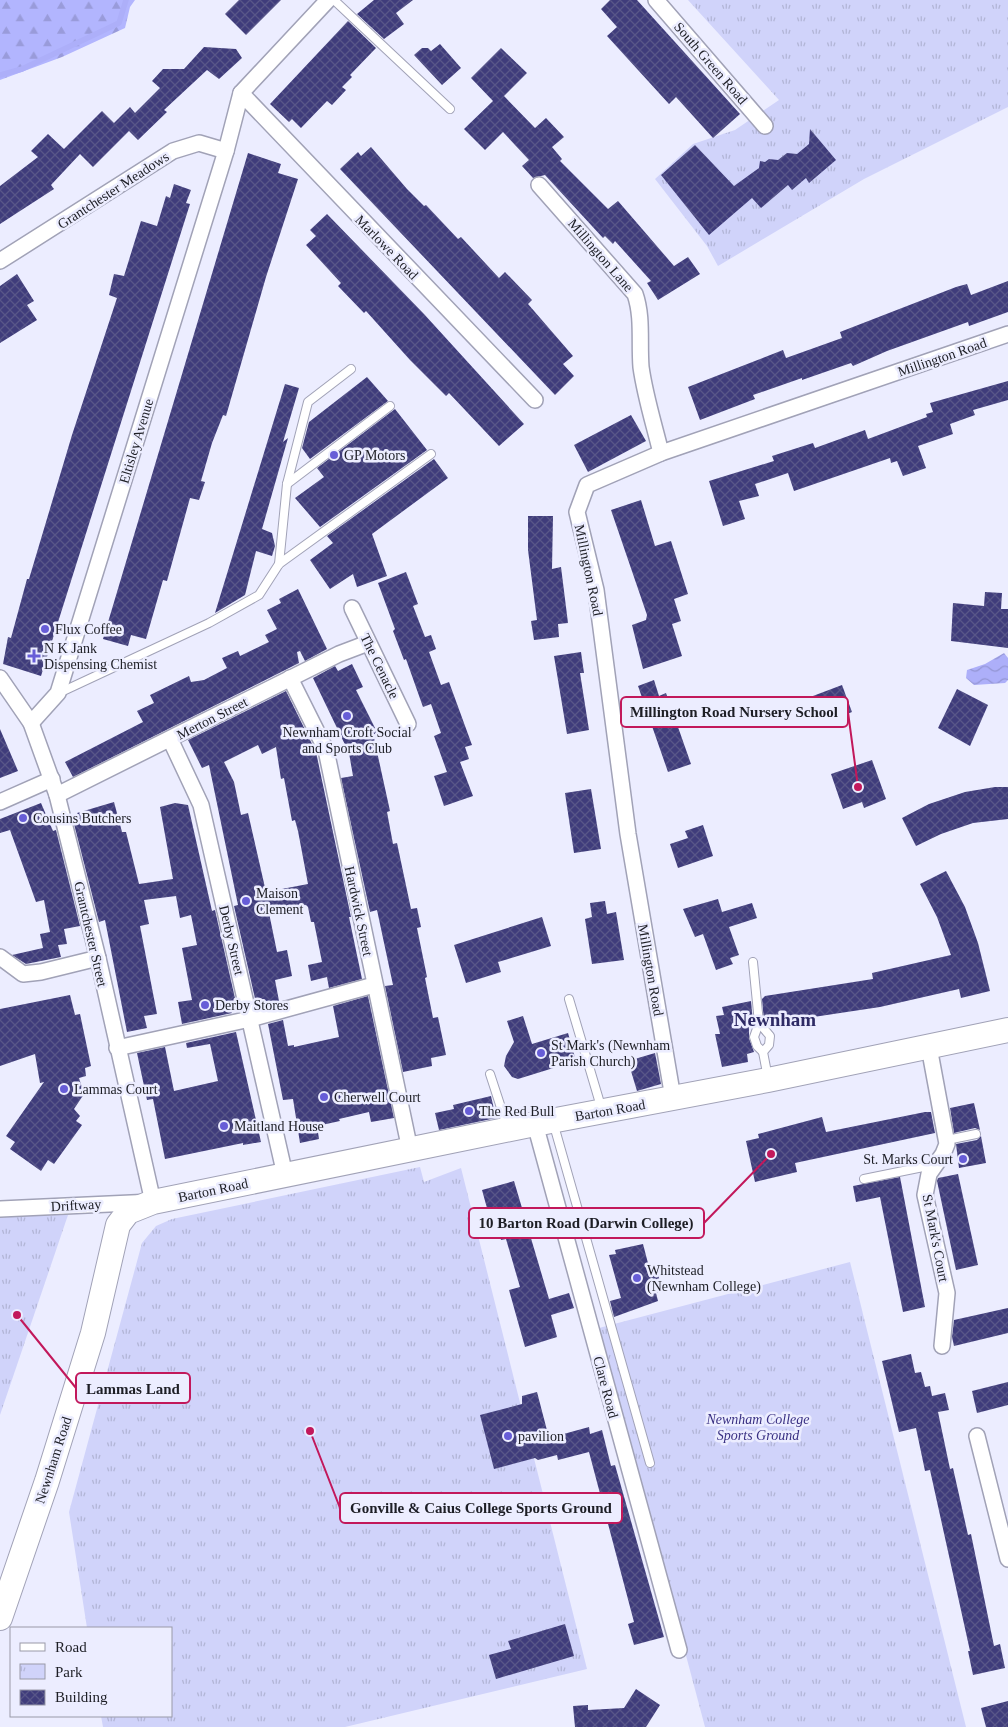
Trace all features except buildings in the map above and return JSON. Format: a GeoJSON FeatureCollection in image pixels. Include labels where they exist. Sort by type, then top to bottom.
{"type":"FeatureCollection","features":[{"type":"Feature","properties":{"kind":"main road","name":"Barton Road"},"geometry":{"type":"LineString","coordinates":[[153,1202],[508,1129],[768,1080],[1008,1030]]}},
{"type":"Feature","properties":{"kind":"main road","name":"Newnham Road"},"geometry":{"type":"LineString","coordinates":[[0,1618],[47,1482],[93,1332],[118,1225],[128,1212],[153,1202]]}},
{"type":"Feature","properties":{"kind":"street"},"geometry":{"type":"LineString","coordinates":[[226,151],[241,93],[328,0]]}},
{"type":"Feature","properties":{"kind":"street","name":"South Green Road"},"geometry":{"type":"LineString","coordinates":[[656,0],[766,126]]}},
{"type":"Feature","properties":{"kind":"street","name":"Marlowe Road"},"geometry":{"type":"LineString","coordinates":[[241,93],[535,400]]}},
{"type":"Feature","properties":{"kind":"street","name":"Grantchester Meadows"},"geometry":{"type":"LineString","coordinates":[[0,262],[173,151],[199,142],[226,151]]}},
{"type":"Feature","properties":{"kind":"street","name":"Eltisley Avenue"},"geometry":{"type":"LineString","coordinates":[[32,723],[58,693],[226,151]]}},
{"type":"Feature","properties":{"kind":"street","name":"Millington Lane"},"geometry":{"type":"LineString","coordinates":[[539,185],[635,294],[640,308],[640,351],[644,386],[661,453]]}},
{"type":"Feature","properties":{"kind":"street","name":"Millington Road"},"geometry":{"type":"LineString","coordinates":[[673,1098],[628,834],[596,590],[578,512],[588,485],[661,453],[1008,334]]}},
{"type":"Feature","properties":{"kind":"street","name":"The Cenacle"},"geometry":{"type":"LineString","coordinates":[[352,608],[408,724]]}},
{"type":"Feature","properties":{"kind":"street","name":"Merton Street"},"geometry":{"type":"LineString","coordinates":[[58,795],[290,678],[339,654],[368,643]]}},
{"type":"Feature","properties":{"kind":"street","name":"Grantchester Street"},"geometry":{"type":"LineString","coordinates":[[0,678],[32,723],[58,795],[98,958],[153,1202]]}},
{"type":"Feature","properties":{"kind":"street","name":"Hardwick Street"},"geometry":{"type":"LineString","coordinates":[[290,678],[326,750],[410,1150]]}},
{"type":"Feature","properties":{"kind":"street","name":"Derby Street"},"geometry":{"type":"LineString","coordinates":[[170,739],[201,806],[285,1175]]}},
{"type":"Feature","properties":{"kind":"street"},"geometry":{"type":"LineString","coordinates":[[0,802],[52,779]]}},
{"type":"Feature","properties":{"kind":"street"},"geometry":{"type":"LineString","coordinates":[[0,957],[23,974],[41,972],[98,958]]}},
{"type":"Feature","properties":{"kind":"street"},"geometry":{"type":"LineString","coordinates":[[117,1048],[250,1019],[374,985]]}},
{"type":"Feature","properties":{"kind":"street"},"geometry":{"type":"LineString","coordinates":[[929,1047],[947,1140]]}},
{"type":"Feature","properties":{"kind":"street","name":"Clare Road"},"geometry":{"type":"LineString","coordinates":[[544,1122],[679,1650]]}},
{"type":"Feature","properties":{"kind":"street","name":"St Mark's Court"},"geometry":{"type":"LineString","coordinates":[[942,1346],[947,1293],[925,1195],[929,1174],[944,1154],[947,1140]]}},
{"type":"Feature","properties":{"kind":"street","name":"Driftway"},"geometry":{"type":"LineString","coordinates":[[0,1209],[153,1202]]}},
{"type":"Feature","properties":{"kind":"street"},"geometry":{"type":"LineString","coordinates":[[977,1436],[1008,1559]]}},
{"type":"Feature","properties":{"kind":"lane"},"geometry":{"type":"LineString","coordinates":[[334,0],[450,108]]}},
{"type":"Feature","properties":{"kind":"lane"},"geometry":{"type":"LineString","coordinates":[[279,564],[288,484],[308,402],[352,369]]}},
{"type":"Feature","properties":{"kind":"lane"},"geometry":{"type":"LineString","coordinates":[[288,484],[390,406]]}},
{"type":"Feature","properties":{"kind":"lane"},"geometry":{"type":"LineString","coordinates":[[58,693],[209,623],[259,595],[279,564],[431,454]]}},
{"type":"Feature","properties":{"kind":"lane"},"geometry":{"type":"LineString","coordinates":[[753,962],[759,1023],[754,1037],[757,1046],[764,1052],[768,1080]]}},
{"type":"Feature","properties":{"kind":"lane"},"geometry":{"type":"LineString","coordinates":[[569,999],[603,1111]]}},
{"type":"Feature","properties":{"kind":"lane"},"geometry":{"type":"LineString","coordinates":[[759,1023],[770,1036],[769,1045],[764,1052]]}},
{"type":"Feature","properties":{"kind":"lane"},"geometry":{"type":"LineString","coordinates":[[490,1074],[508,1129]]}},
{"type":"Feature","properties":{"kind":"lane"},"geometry":{"type":"LineString","coordinates":[[544,1122],[650,1463]]}},
{"type":"Feature","properties":{"kind":"lane"},"geometry":{"type":"LineString","coordinates":[[947,1140],[976,1134]]}},
{"type":"Feature","properties":{"kind":"lane"},"geometry":{"type":"LineString","coordinates":[[864,1179],[936,1165]]}},
{"type":"Feature","properties":{"kind":"green space"},"geometry":{"type":"Polygon","coordinates":[[[0,0],[135,0],[130,7],[125,28],[62,57],[0,80],[0,0]]]}},
{"type":"Feature","properties":{"kind":"green space"},"geometry":{"type":"Polygon","coordinates":[[[688,0],[1008,0],[1008,107],[864,179],[718,266],[707,246],[655,179],[693,144],[735,130],[779,100],[688,0]]]}},
{"type":"Feature","properties":{"kind":"green space"},"geometry":{"type":"Polygon","coordinates":[[[420,1167],[424,1182],[461,1168],[587,1669],[345,1727],[103,1727],[101,1717],[172,1717],[172,1627],[87,1627],[69,1512],[142,1243],[156,1226],[172,1219],[420,1167]]]}},
{"type":"Feature","properties":{"kind":"green space"},"geometry":{"type":"Polygon","coordinates":[[[68,1215],[0,1415],[0,1216],[68,1215]]]}},
{"type":"Feature","properties":{"kind":"green space","name":"Newnham College Sports Ground"},"geometry":{"type":"Polygon","coordinates":[[[850,1262],[966,1727],[705,1727],[599,1328],[850,1262]]]}},
{"type":"Feature","properties":{"kind":"water"},"geometry":{"type":"Polygon","coordinates":[[[1004,653],[1008,658],[1008,680],[1005,683],[974,685],[966,678],[967,670],[985,664],[1004,653]]]}},
{"type":"Feature","properties":{"kind":"waterway"},"geometry":{"type":"LineString","coordinates":[[0,75],[22,69],[119,23],[126,0]]}},
{"type":"Feature","properties":{"kind":"place","name":"GP Motors"},"geometry":{"type":"Point","coordinates":[334,455]}},
{"type":"Feature","properties":{"kind":"place","name":"Flux Coffee"},"geometry":{"type":"Point","coordinates":[45,629]}},
{"type":"Feature","properties":{"kind":"place","name":"N K Jank Dispensing Chemist"},"geometry":{"type":"Point","coordinates":[34,656]}},
{"type":"Feature","properties":{"kind":"place","name":"Newnham Croft Social and Sports Club"},"geometry":{"type":"Point","coordinates":[347,716]}},
{"type":"Feature","properties":{"kind":"place","name":"Millington Road Nursery School"},"geometry":{"type":"Point","coordinates":[858,787]}},
{"type":"Feature","properties":{"kind":"place","name":"Cousins Butchers"},"geometry":{"type":"Point","coordinates":[23,818]}},
{"type":"Feature","properties":{"kind":"place","name":"Maison Clement"},"geometry":{"type":"Point","coordinates":[246,901]}},
{"type":"Feature","properties":{"kind":"place","name":"Derby Stores"},"geometry":{"type":"Point","coordinates":[205,1005]}},
{"type":"Feature","properties":{"kind":"place","name":"St Mark's (Newnham Parish Church)"},"geometry":{"type":"Point","coordinates":[541,1053]}},
{"type":"Feature","properties":{"kind":"place","name":"Lammas Court"},"geometry":{"type":"Point","coordinates":[64,1089]}},
{"type":"Feature","properties":{"kind":"place","name":"Cherwell Court"},"geometry":{"type":"Point","coordinates":[324,1097]}},
{"type":"Feature","properties":{"kind":"place","name":"The Red Bull"},"geometry":{"type":"Point","coordinates":[469,1111]}},
{"type":"Feature","properties":{"kind":"place","name":"Maitland House"},"geometry":{"type":"Point","coordinates":[224,1126]}},
{"type":"Feature","properties":{"kind":"place","name":"10 Barton Road (Darwin College)"},"geometry":{"type":"Point","coordinates":[771,1154]}},
{"type":"Feature","properties":{"kind":"place","name":"St. Marks Court"},"geometry":{"type":"Point","coordinates":[963,1159]}},
{"type":"Feature","properties":{"kind":"place","name":"Whitstead (Newnham College)"},"geometry":{"type":"Point","coordinates":[637,1278]}},
{"type":"Feature","properties":{"kind":"place","name":"Lammas Land"},"geometry":{"type":"Point","coordinates":[17,1315]}},
{"type":"Feature","properties":{"kind":"place","name":"Gonville & Caius College Sports Ground"},"geometry":{"type":"Point","coordinates":[310,1431]}},
{"type":"Feature","properties":{"kind":"place","name":"pavilion"},"geometry":{"type":"Point","coordinates":[508,1436]}},
{"type":"Feature","properties":{"kind":"district","name":"Newnham"},"geometry":{"type":"Point","coordinates":[775,1019]}}]}
